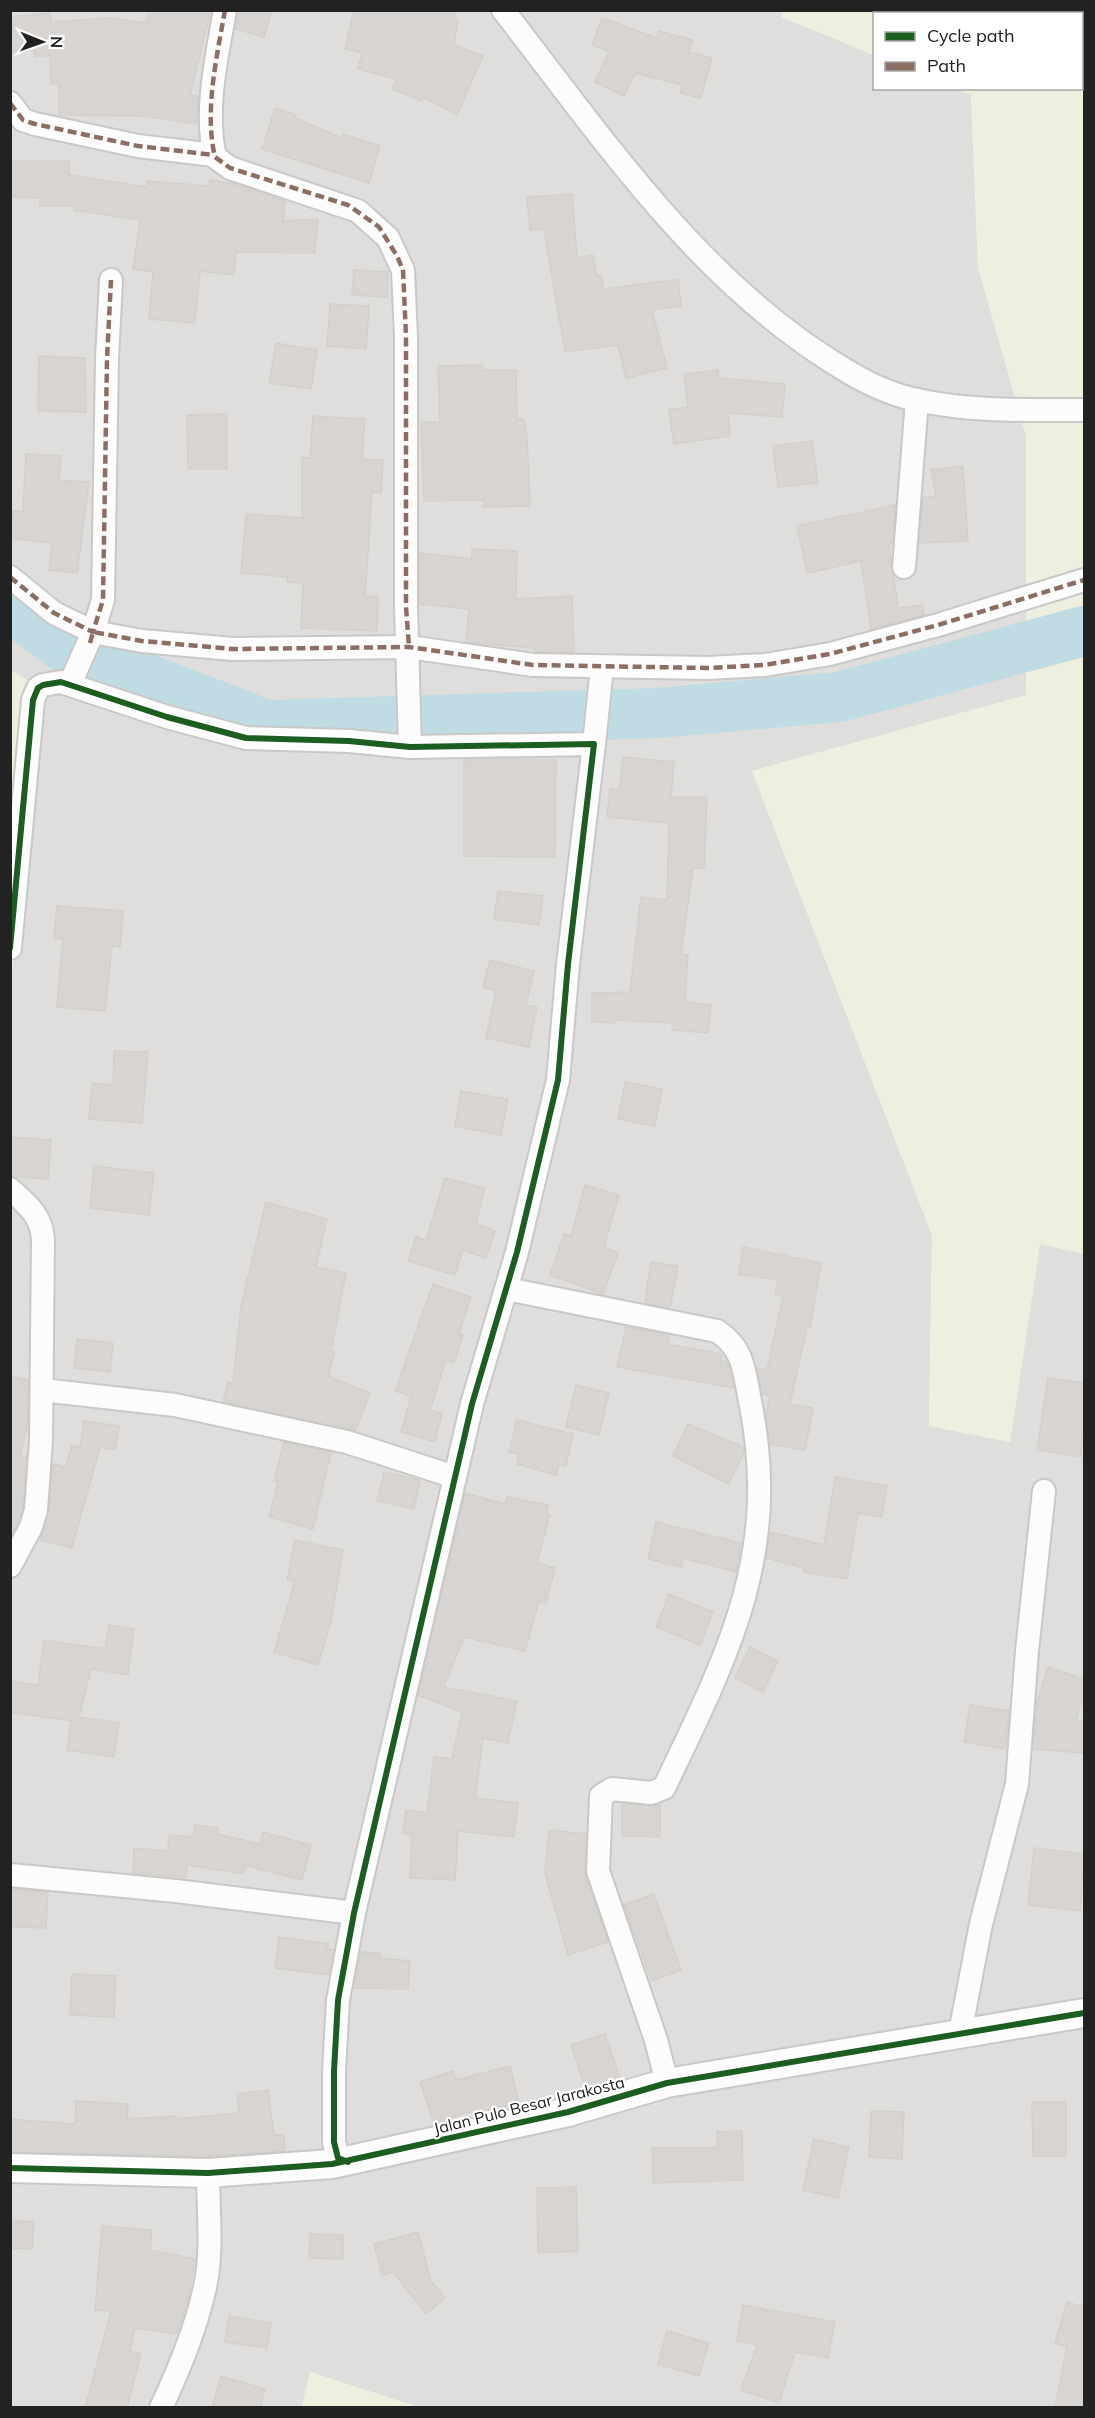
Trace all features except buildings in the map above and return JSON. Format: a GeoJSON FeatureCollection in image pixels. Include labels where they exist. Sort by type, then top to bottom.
{"type":"FeatureCollection","features":[{"type":"Feature","properties":{"kind":"street"},"geometry":{"type":"LineString","coordinates":[[225,10],[214,82],[214,155],[218,161],[230,168],[348,205],[379,227],[403,270],[406,336],[406,607],[410,740]]}},
{"type":"Feature","properties":{"kind":"street"},"geometry":{"type":"LineString","coordinates":[[503,10],[657,207],[732,284],[774,322],[861,380],[917,400],[986,410],[1084,410]]}},
{"type":"Feature","properties":{"kind":"street"},"geometry":{"type":"LineString","coordinates":[[10,103],[23,120],[35,124],[138,146],[214,155]]}},
{"type":"Feature","properties":{"kind":"street"},"geometry":{"type":"LineString","coordinates":[[10,948],[33,700],[38,688],[43,685],[73,677],[92,637],[104,600],[111,280]]}},
{"type":"Feature","properties":{"kind":"street"},"geometry":{"type":"LineString","coordinates":[[904,567],[917,400]]}},
{"type":"Feature","properties":{"kind":"street"},"geometry":{"type":"LineString","coordinates":[[10,578],[54,613],[92,637],[233,649],[409,647],[533,665],[602,671],[708,669],[765,665],[830,654],[938,626],[1084,580]]}},
{"type":"Feature","properties":{"kind":"street"},"geometry":{"type":"LineString","coordinates":[[348,2162],[338,2158],[334,2142],[334,2071],[338,2000],[354,1913],[472,1404],[507,1289],[558,1080],[568,964],[602,671]]}},
{"type":"Feature","properties":{"kind":"street"},"geometry":{"type":"LineString","coordinates":[[73,677],[167,717],[246,738],[594,744]]}},
{"type":"Feature","properties":{"kind":"street"},"geometry":{"type":"LineString","coordinates":[[10,1189],[32,1208],[43,1232],[42,1390],[36,1510],[31,1527],[10,1566]]}},
{"type":"Feature","properties":{"kind":"street"},"geometry":{"type":"LineString","coordinates":[[507,1289],[717,1331],[731,1341],[738,1350],[744,1371],[760,1460],[753,1569],[733,1638],[663,1788],[651,1793],[612,1789],[601,1796],[598,1871],[656,2040],[666,2083]]}},
{"type":"Feature","properties":{"kind":"street"},"geometry":{"type":"LineString","coordinates":[[42,1390],[186,1407],[347,1442],[455,1477]]}},
{"type":"Feature","properties":{"kind":"street"},"geometry":{"type":"LineString","coordinates":[[960,2033],[981,1924],[1017,1784],[1027,1651],[1044,1491]]}},
{"type":"Feature","properties":{"kind":"street"},"geometry":{"type":"LineString","coordinates":[[10,1875],[176,1891],[354,1913]]}},
{"type":"Feature","properties":{"kind":"street","name":"Jalan Pulo Besar Jarakosta"},"geometry":{"type":"LineString","coordinates":[[10,2168],[208,2173],[312,2167],[348,2162],[568,2112],[666,2083],[1084,2013]]}},
{"type":"Feature","properties":{"kind":"street"},"geometry":{"type":"LineString","coordinates":[[161,2408],[183,2361],[206,2286],[209,2256],[208,2173]]}},
{"type":"Feature","properties":{"kind":"shaded area"},"geometry":{"type":"Polygon","coordinates":[[[11,11],[783,11],[782,17],[873,55],[873,90],[958,90],[971,95],[978,267],[1026,436],[1026,695],[752,771],[932,1235],[929,1426],[1010,1442],[1040,1244],[1084,1254],[1084,2407],[419,2408],[310,2372],[302,2407],[11,2408],[10,980],[43,691],[10,670],[11,11]]]}},
{"type":"Feature","properties":{"kind":"green space"},"geometry":{"type":"Polygon","coordinates":[[[783,11],[1084,11],[1084,1254],[1040,1244],[1010,1442],[929,1426],[932,1235],[752,771],[1026,695],[1026,436],[978,267],[971,95],[958,90],[1083,90],[1083,12],[873,12],[873,55],[782,17],[783,11]]]}},
{"type":"Feature","properties":{"kind":"green space"},"geometry":{"type":"Polygon","coordinates":[[[11,670],[43,690],[11,980],[11,670]]]}},
{"type":"Feature","properties":{"kind":"green space"},"geometry":{"type":"Polygon","coordinates":[[[310,2372],[419,2407],[302,2407],[310,2372]]]}},
{"type":"Feature","properties":{"kind":"waterway"},"geometry":{"type":"LineString","coordinates":[[10,607],[62,646],[267,725],[658,713],[839,697],[1084,631]]}},
{"type":"Feature","properties":{"kind":"marked path"},"geometry":{"type":"LineString","coordinates":[[225,10],[211,102],[215,157],[230,168],[348,205],[379,227],[403,270],[406,336],[406,607],[409,647]]}},
{"type":"Feature","properties":{"kind":"marked path"},"geometry":{"type":"LineString","coordinates":[[10,103],[23,120],[35,124],[138,146],[214,155]]}},
{"type":"Feature","properties":{"kind":"marked path"},"geometry":{"type":"LineString","coordinates":[[10,577],[54,613],[93,632],[103,600],[107,359],[111,280]]}},
{"type":"Feature","properties":{"kind":"marked path"},"geometry":{"type":"LineString","coordinates":[[90,643],[93,632],[142,641],[233,649],[409,647],[533,665],[708,668],[765,665],[830,654],[938,625],[1084,580]]}},
{"type":"Feature","properties":{"kind":"cycle path"},"geometry":{"type":"LineString","coordinates":[[10,948],[33,700],[38,688],[43,685],[61,682],[167,717],[246,738],[349,741],[410,747],[594,744],[568,964],[558,1080],[517,1252],[472,1404],[354,1913],[338,2000],[334,2071],[334,2142],[338,2158],[348,2162]]}},
{"type":"Feature","properties":{"kind":"cycle path"},"geometry":{"type":"LineString","coordinates":[[10,2168],[208,2173],[332,2164],[568,2112],[667,2083],[1084,2013]]}}]}
